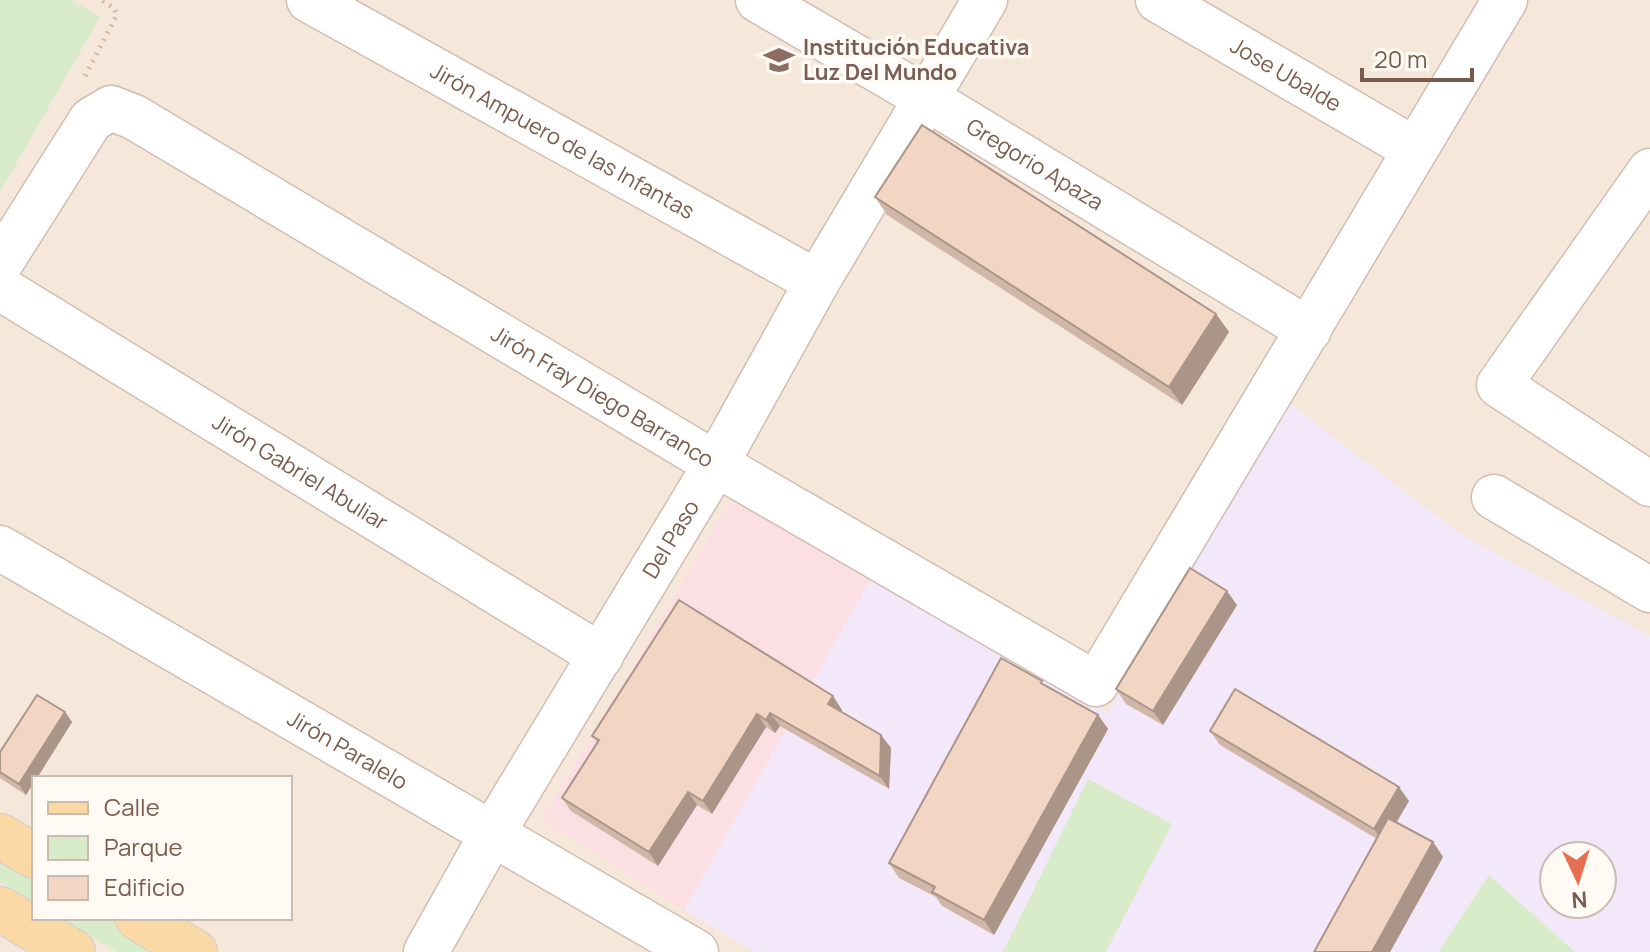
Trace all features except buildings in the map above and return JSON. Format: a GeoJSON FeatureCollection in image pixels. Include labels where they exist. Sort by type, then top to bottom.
{"type":"FeatureCollection","features":[{"type":"Feature","properties":{"kind":"main road"},"geometry":{"type":"LineString","coordinates":[[0,836],[32,855]]}},
{"type":"Feature","properties":{"kind":"main road"},"geometry":{"type":"LineString","coordinates":[[0,909],[73,952]]}},
{"type":"Feature","properties":{"kind":"main road"},"geometry":{"type":"LineString","coordinates":[[141,920],[195,952]]}},
{"type":"Feature","properties":{"kind":"street","name":"Jirón Ampuero de las Infantas"},"geometry":{"type":"LineString","coordinates":[[309,0],[817,282]]}},
{"type":"Feature","properties":{"kind":"street","name":"Gregorio Apaza"},"geometry":{"type":"LineString","coordinates":[[758,0],[1309,330]]}},
{"type":"Feature","properties":{"kind":"street","name":"Del Paso"},"geometry":{"type":"LineString","coordinates":[[426,952],[492,834],[716,464],[817,282],[985,0]]}},
{"type":"Feature","properties":{"kind":"street","name":"Jose Ubalde"},"geometry":{"type":"LineString","coordinates":[[1158,0],[1414,149]]}},
{"type":"Feature","properties":{"kind":"street"},"geometry":{"type":"LineString","coordinates":[[1309,330],[1505,0]]}},
{"type":"Feature","properties":{"kind":"street"},"geometry":{"type":"LineString","coordinates":[[0,264],[101,114]]}},
{"type":"Feature","properties":{"kind":"street","name":"Jirón Fray Diego Barranco"},"geometry":{"type":"LineString","coordinates":[[101,114],[134,117],[716,464],[1096,684],[1309,330]]}},
{"type":"Feature","properties":{"kind":"street"},"geometry":{"type":"LineString","coordinates":[[1650,171],[1499,385],[1650,484]]}},
{"type":"Feature","properties":{"kind":"street","name":"Jirón Gabriel Abuliar"},"geometry":{"type":"LineString","coordinates":[[0,288],[601,656]]}},
{"type":"Feature","properties":{"kind":"street"},"geometry":{"type":"LineString","coordinates":[[1494,497],[1650,590]]}},
{"type":"Feature","properties":{"kind":"street","name":"Jirón Paralelo"},"geometry":{"type":"LineString","coordinates":[[0,548],[696,952]]}},
{"type":"Feature","properties":{"kind":"path"},"geometry":{"type":"LineString","coordinates":[[101,114],[80,102],[81,82],[117,15],[114,8],[102,0]]}},
{"type":"Feature","properties":{"kind":"shaded area"},"geometry":{"type":"Polygon","coordinates":[[[0,0],[1650,0],[1650,952],[0,952],[0,0]]]}},
{"type":"Feature","properties":{"kind":"shaded area"},"geometry":{"type":"Polygon","coordinates":[[[1282,398],[1465,537],[1650,636],[1650,952],[755,952],[684,910],[875,571],[1108,713],[1282,398]]]}},
{"type":"Feature","properties":{"kind":"shaded area"},"geometry":{"type":"Polygon","coordinates":[[[736,492],[875,571],[684,910],[542,820],[736,492]]]}},
{"type":"Feature","properties":{"kind":"green space"},"geometry":{"type":"Polygon","coordinates":[[[0,0],[71,0],[100,17],[0,192],[0,0]]]}},
{"type":"Feature","properties":{"kind":"green space"},"geometry":{"type":"Polygon","coordinates":[[[1088,779],[1172,824],[1106,952],[1003,952],[1088,779]]]}},
{"type":"Feature","properties":{"kind":"green space"},"geometry":{"type":"Polygon","coordinates":[[[0,852],[32,871],[32,901],[0,882],[0,852]]]}},
{"type":"Feature","properties":{"kind":"green space"},"geometry":{"type":"Polygon","coordinates":[[[1489,875],[1575,952],[1438,952],[1489,875]]]}},
{"type":"Feature","properties":{"kind":"green space"},"geometry":{"type":"Polygon","coordinates":[[[63,920],[113,920],[166,952],[117,952],[63,920]]]}},
{"type":"Feature","properties":{"kind":"place","name":"Institución Educativa Luz Del Mundo"},"geometry":{"type":"Point","coordinates":[779,60]}}]}
